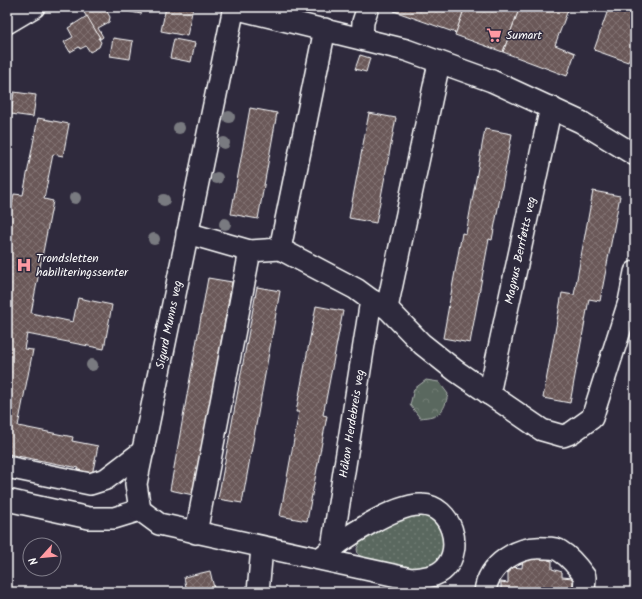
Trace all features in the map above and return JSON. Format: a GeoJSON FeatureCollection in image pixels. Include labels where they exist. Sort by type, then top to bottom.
{"type":"FeatureCollection","features":[{"type":"Feature","properties":{"kind":"street"},"geometry":{"type":"LineString","coordinates":[[7,23],[34,7]]}},
{"type":"Feature","properties":{"kind":"street"},"geometry":{"type":"LineString","coordinates":[[234,7],[406,50],[492,81],[551,107],[633,149]]}},
{"type":"Feature","properties":{"kind":"street","name":"Sigurd Munns veg"},"geometry":{"type":"LineString","coordinates":[[140,510],[136,484],[234,7]]}},
{"type":"Feature","properties":{"kind":"street"},"geometry":{"type":"LineString","coordinates":[[362,39],[368,7]]}},
{"type":"Feature","properties":{"kind":"street"},"geometry":{"type":"LineString","coordinates":[[280,249],[325,29]]}},
{"type":"Feature","properties":{"kind":"street"},"geometry":{"type":"LineString","coordinates":[[379,304],[440,63]]}},
{"type":"Feature","properties":{"kind":"street","name":"Magnus Berrføtts veg"},"geometry":{"type":"LineString","coordinates":[[489,394],[551,107]]}},
{"type":"Feature","properties":{"kind":"street"},"geometry":{"type":"LineString","coordinates":[[187,232],[250,251],[280,249],[356,289],[379,304],[422,344],[456,372],[542,430],[563,436],[571,433],[592,418],[629,302],[635,272]]}},
{"type":"Feature","properties":{"kind":"street"},"geometry":{"type":"LineString","coordinates":[[196,533],[250,251]]}},
{"type":"Feature","properties":{"kind":"street","name":"Håkon Herdebreis veg"},"geometry":{"type":"LineString","coordinates":[[326,553],[379,304]]}},
{"type":"Feature","properties":{"kind":"street"},"geometry":{"type":"LineString","coordinates":[[7,467],[90,484],[106,479],[144,450]]}},
{"type":"Feature","properties":{"kind":"street"},"geometry":{"type":"LineString","coordinates":[[7,500],[88,518],[114,518],[140,510],[158,524],[196,533],[262,548],[326,553],[408,585],[445,569],[452,559],[455,548],[454,536],[450,524],[442,514],[432,507],[422,504],[400,509],[384,516],[326,553]]}},
{"type":"Feature","properties":{"kind":"street"},"geometry":{"type":"LineString","coordinates":[[485,592],[486,581],[505,559],[518,551],[534,546],[558,550],[573,562],[585,577],[584,592]]}},
{"type":"Feature","properties":{"kind":"street"},"geometry":{"type":"LineString","coordinates":[[258,592],[262,548]]}},
{"type":"Feature","properties":{"kind":"green space"},"geometry":{"type":"Polygon","coordinates":[[[426,380],[439,382],[448,394],[443,409],[437,415],[420,418],[410,405],[414,389],[426,380]]]}},
{"type":"Feature","properties":{"kind":"green space"},"geometry":{"type":"Polygon","coordinates":[[[426,515],[442,528],[445,547],[439,560],[432,566],[419,570],[364,559],[358,554],[357,549],[360,542],[370,535],[406,517],[426,515]]]}},
{"type":"Feature","properties":{"kind":"building"},"geometry":{"type":"Polygon","coordinates":[[[90,7],[106,7],[105,8],[110,17],[109,22],[98,28],[103,37],[99,40],[100,38],[83,11],[90,7]]]}},
{"type":"Feature","properties":{"kind":"building"},"geometry":{"type":"Polygon","coordinates":[[[127,7],[136,7],[135,9],[139,10],[139,8],[142,9],[141,14],[126,11],[127,7]]]}},
{"type":"Feature","properties":{"kind":"building"},"geometry":{"type":"Polygon","coordinates":[[[166,7],[193,7],[187,36],[161,31],[166,7]]]}},
{"type":"Feature","properties":{"kind":"building"},"geometry":{"type":"Polygon","coordinates":[[[396,7],[465,7],[456,33],[394,11],[396,7]]]}},
{"type":"Feature","properties":{"kind":"building"},"geometry":{"type":"Polygon","coordinates":[[[465,7],[520,7],[503,52],[455,35],[465,7]]]}},
{"type":"Feature","properties":{"kind":"building"},"geometry":{"type":"Polygon","coordinates":[[[520,7],[569,7],[555,45],[575,53],[567,76],[503,52],[520,7]]]}},
{"type":"Feature","properties":{"kind":"building"},"geometry":{"type":"Polygon","coordinates":[[[609,7],[635,7],[635,44],[628,62],[594,50],[609,7]]]}},
{"type":"Feature","properties":{"kind":"building"},"geometry":{"type":"Polygon","coordinates":[[[87,16],[100,38],[98,38],[101,42],[99,47],[90,52],[86,46],[80,49],[79,47],[70,52],[64,42],[73,37],[68,28],[87,16]]]}},
{"type":"Feature","properties":{"kind":"building"},"geometry":{"type":"Polygon","coordinates":[[[113,38],[133,41],[130,59],[110,56],[113,38]]]}},
{"type":"Feature","properties":{"kind":"building"},"geometry":{"type":"Polygon","coordinates":[[[174,39],[195,43],[191,62],[170,58],[174,39]]]}},
{"type":"Feature","properties":{"kind":"building"},"geometry":{"type":"Polygon","coordinates":[[[360,55],[370,58],[366,72],[355,69],[360,55]]]}},
{"type":"Feature","properties":{"kind":"building"},"geometry":{"type":"Polygon","coordinates":[[[14,92],[36,95],[33,117],[11,114],[14,92]]]}},
{"type":"Feature","properties":{"kind":"building"},"geometry":{"type":"Polygon","coordinates":[[[250,108],[277,113],[258,219],[231,214],[250,108]]]}},
{"type":"Feature","properties":{"kind":"building"},"geometry":{"type":"Polygon","coordinates":[[[369,113],[396,118],[376,223],[349,218],[369,113]]]}},
{"type":"Feature","properties":{"kind":"building","name":"Trondsletten habiliteringssenter"},"geometry":{"type":"Polygon","coordinates":[[[38,118],[69,124],[63,156],[53,154],[44,199],[53,201],[31,313],[73,322],[78,298],[112,305],[104,349],[27,334],[24,349],[33,350],[18,426],[73,437],[72,441],[98,446],[92,475],[78,472],[79,468],[7,454],[7,231],[14,194],[23,195],[38,118]]]}},
{"type":"Feature","properties":{"kind":"building"},"geometry":{"type":"Polygon","coordinates":[[[485,129],[512,134],[492,240],[489,239],[470,343],[443,338],[462,233],[466,234],[485,129]]]}},
{"type":"Feature","properties":{"kind":"building"},"geometry":{"type":"Polygon","coordinates":[[[593,191],[620,196],[600,301],[589,299],[570,403],[543,398],[562,293],[574,295],[593,191]]]}},
{"type":"Feature","properties":{"kind":"building"},"geometry":{"type":"Polygon","coordinates":[[[208,278],[232,282],[193,495],[170,490],[208,278]]]}},
{"type":"Feature","properties":{"kind":"building"},"geometry":{"type":"Polygon","coordinates":[[[257,287],[280,291],[242,503],[218,499],[257,287]]]}},
{"type":"Feature","properties":{"kind":"building"},"geometry":{"type":"Polygon","coordinates":[[[316,306],[343,311],[323,415],[327,416],[307,521],[280,516],[299,412],[296,412],[316,306]]]}},
{"type":"Feature","properties":{"kind":"building"},"geometry":{"type":"Polygon","coordinates":[[[523,557],[548,558],[548,560],[552,561],[552,569],[562,572],[562,577],[573,578],[573,592],[501,592],[501,582],[508,583],[508,572],[510,572],[511,567],[522,568],[523,557]]]}},
{"type":"Feature","properties":{"kind":"building"},"geometry":{"type":"Polygon","coordinates":[[[210,571],[215,592],[187,592],[184,577],[210,571]]]}},
{"type":"Feature","properties":{"kind":"place","name":"Sumart"},"geometry":{"type":"Point","coordinates":[494,35]}},
{"type":"Feature","properties":{"kind":"place","name":"Trondsletten habiliteringssenter"},"geometry":{"type":"Point","coordinates":[24,265]}}]}
